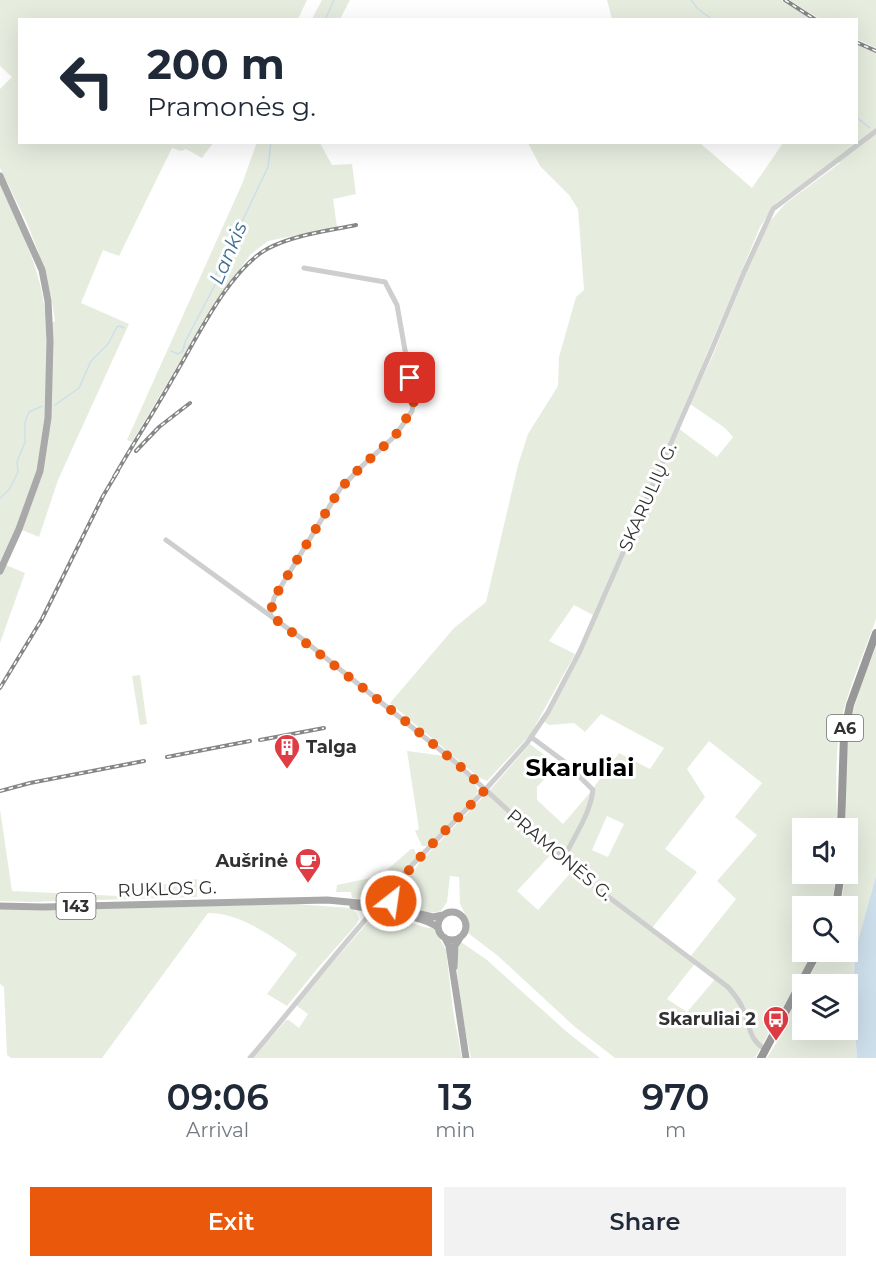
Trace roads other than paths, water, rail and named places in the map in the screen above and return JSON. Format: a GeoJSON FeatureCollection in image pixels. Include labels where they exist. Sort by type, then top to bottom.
{"type":"FeatureCollection","features":[{"type":"Feature","properties":{"kind":"highway","name":"A6"},"geometry":{"type":"LineString","coordinates":[[842,818],[842,753],[847,718],[876,633]]}},
{"type":"Feature","properties":{"kind":"highway"},"geometry":{"type":"LineString","coordinates":[[761,1058],[812,962]]}},
{"type":"Feature","properties":{"kind":"main road"},"geometry":{"type":"LineString","coordinates":[[0,176],[42,270],[48,301],[50,341],[48,418],[40,471],[19,529],[0,571]]}},
{"type":"Feature","properties":{"kind":"main road","name":"RUKLOS G."},"geometry":{"type":"LineString","coordinates":[[0,906],[300,901],[380,909]]}},
{"type":"Feature","properties":{"kind":"main road","name":"143"},"geometry":{"type":"LineString","coordinates":[[380,909],[397,908],[433,917],[453,911],[464,917],[466,928],[455,946],[454,973]]}},
{"type":"Feature","properties":{"kind":"main road","name":"143"},"geometry":{"type":"LineString","coordinates":[[380,909],[431,922],[438,928],[449,946],[466,1058]]}},
{"type":"Feature","properties":{"kind":"main road"},"geometry":{"type":"LineString","coordinates":[[438,928],[443,915]]}},
{"type":"Feature","properties":{"kind":"main road"},"geometry":{"type":"LineString","coordinates":[[444,938],[452,940],[460,938]]}},
{"type":"Feature","properties":{"kind":"street","name":"SKARULIŲ G."},"geometry":{"type":"LineString","coordinates":[[250,1058],[320,971],[380,909],[385,893],[485,790],[531,737],[548,712],[580,651],[765,224],[776,207],[876,131]]}},
{"type":"Feature","properties":{"kind":"street"},"geometry":{"type":"LineString","coordinates":[[270,615],[274,598],[340,489],[395,436],[411,411],[414,401],[397,305],[390,288],[385,282],[304,268]]}},
{"type":"Feature","properties":{"kind":"street","name":"PRAMONĖS G."},"geometry":{"type":"LineString","coordinates":[[166,540],[301,638],[422,734],[566,859],[590,883],[728,987],[743,1009],[751,1036],[765,1049]]}},
{"type":"Feature","properties":{"kind":"street"},"geometry":{"type":"LineString","coordinates":[[531,737],[566,763],[593,790],[586,816],[566,854],[566,859]]}},
{"type":"Feature","properties":{"kind":"street","name":"SKARULIŲ G."},"geometry":{"type":"LineString","coordinates":[[397,908],[393,905],[391,897],[412,867]]}},
{"type":"Feature","properties":{"kind":"water"},"geometry":{"type":"Polygon","coordinates":[[[876,876],[876,1058],[857,1058],[858,974],[854,974],[855,962],[858,962],[858,940],[876,876]]]}},
{"type":"Feature","properties":{"kind":"waterway","name":"Lankis"},"geometry":{"type":"LineString","coordinates":[[326,18],[334,0]]}},
{"type":"Feature","properties":{"kind":"waterway","name":"Lankis"},"geometry":{"type":"LineString","coordinates":[[691,0],[710,18]]}},
{"type":"Feature","properties":{"kind":"waterway","name":"Lankis"},"geometry":{"type":"LineString","coordinates":[[858,119],[870,128]]}},
{"type":"Feature","properties":{"kind":"waterway","name":"Lankis"},"geometry":{"type":"LineString","coordinates":[[171,351],[178,354],[183,351],[185,342],[216,283],[218,267],[222,264],[268,167],[271,144]]}},
{"type":"Feature","properties":{"kind":"waterway","name":"Lankis"},"geometry":{"type":"LineString","coordinates":[[55,405],[79,388],[91,361],[108,344],[117,327],[124,328]]}},
{"type":"Feature","properties":{"kind":"waterway","name":"Lankis"},"geometry":{"type":"LineString","coordinates":[[0,498],[9,490],[18,472],[17,462],[25,442],[25,422],[29,412],[42,406]]}},
{"type":"Feature","properties":{"kind":"railway"},"geometry":{"type":"LineString","coordinates":[[785,0],[813,18]]}},
{"type":"Feature","properties":{"kind":"railway"},"geometry":{"type":"LineString","coordinates":[[858,43],[876,51]]}},
{"type":"Feature","properties":{"kind":"railway"},"geometry":{"type":"LineString","coordinates":[[114,477],[214,308],[239,273],[253,259],[277,244],[310,234],[356,225]]}},
{"type":"Feature","properties":{"kind":"railway"},"geometry":{"type":"LineString","coordinates":[[136,451],[159,427],[190,403]]}},
{"type":"Feature","properties":{"kind":"railway"},"geometry":{"type":"LineString","coordinates":[[0,688],[42,619],[103,496],[118,471]]}},
{"type":"Feature","properties":{"kind":"railway"},"geometry":{"type":"LineString","coordinates":[[260,740],[324,728]]}},
{"type":"Feature","properties":{"kind":"railway"},"geometry":{"type":"LineString","coordinates":[[167,757],[250,741]]}},
{"type":"Feature","properties":{"kind":"railway"},"geometry":{"type":"LineString","coordinates":[[0,791],[144,761]]}},
{"type":"Feature","properties":{"kind":"place","name":"Talga"},"geometry":{"type":"Point","coordinates":[287,770]}},
{"type":"Feature","properties":{"kind":"place","name":"Aušrinė"},"geometry":{"type":"Point","coordinates":[308,884]}},
{"type":"Feature","properties":{"kind":"place","name":"Skaruliai 2"},"geometry":{"type":"Point","coordinates":[776,1042]}},
{"type":"Feature","properties":{"kind":"district","name":"Skaruliai"},"geometry":{"type":"Point","coordinates":[580,767]}}]}
